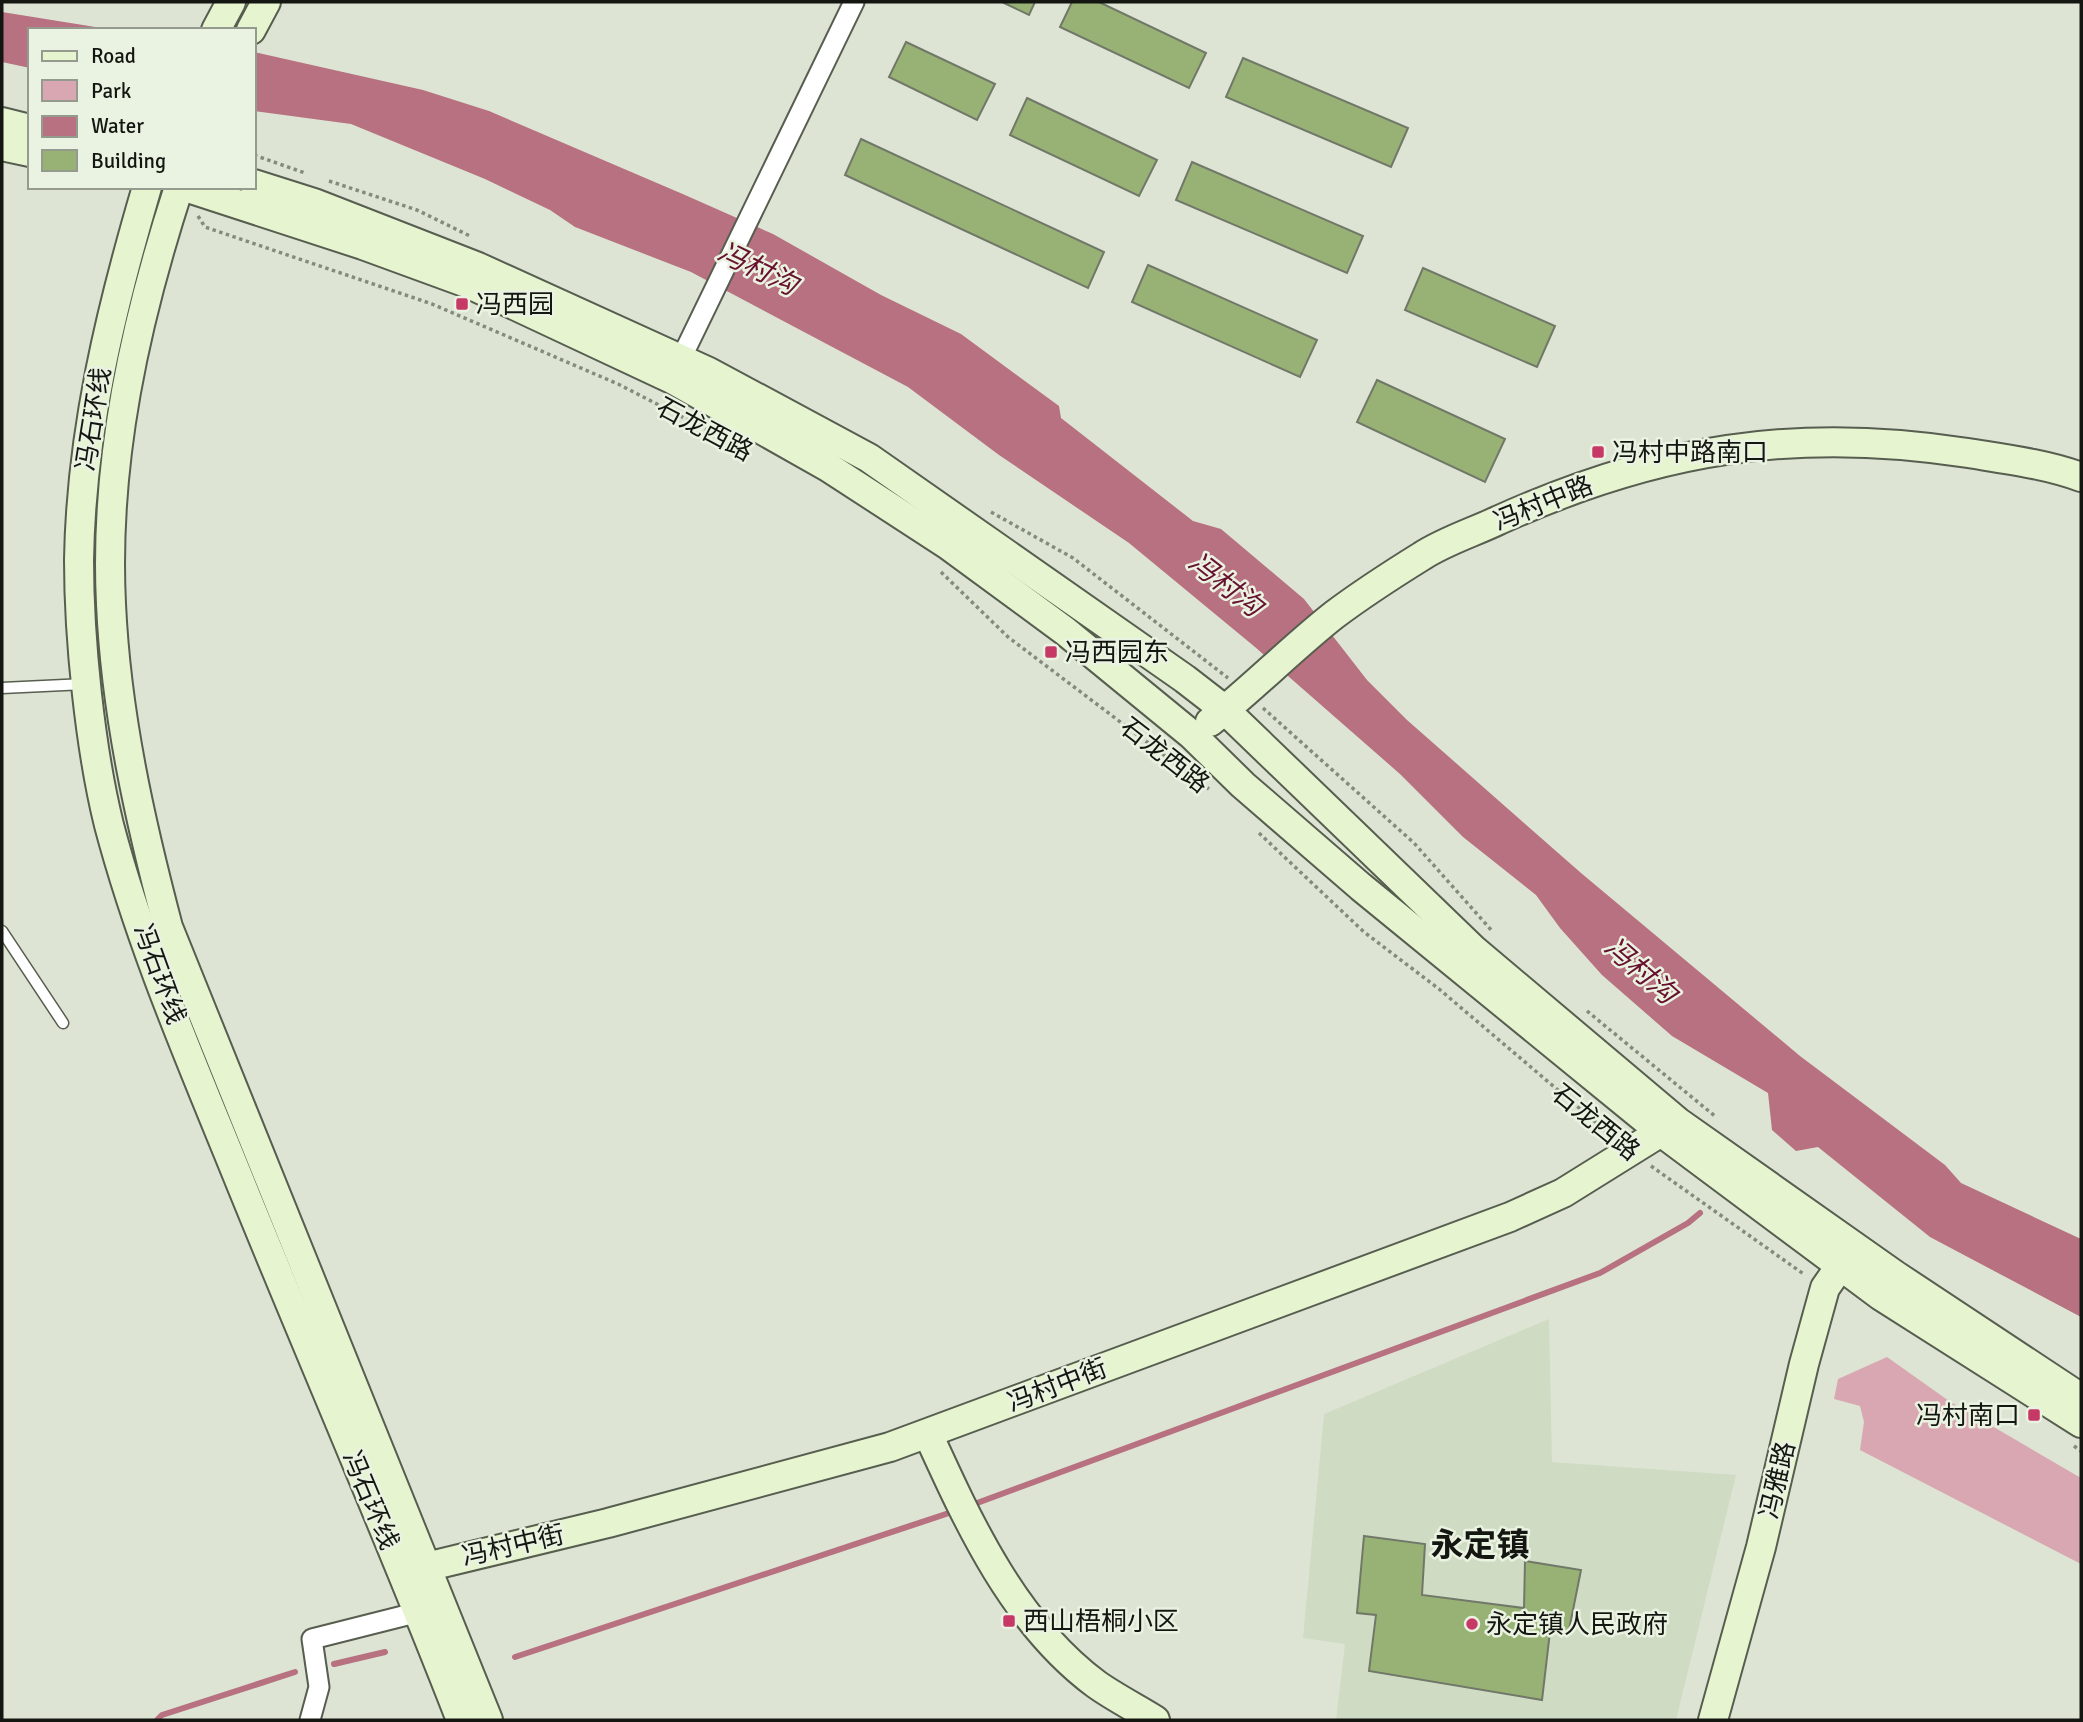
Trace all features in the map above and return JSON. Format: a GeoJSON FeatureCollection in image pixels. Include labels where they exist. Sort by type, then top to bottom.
{"type":"FeatureCollection","features":[{"type":"Feature","properties":{"kind":"main road"},"geometry":{"type":"LineString","coordinates":[[252,28],[267,2]]}},
{"type":"Feature","properties":{"kind":"main road"},"geometry":{"type":"LineString","coordinates":[[2,122],[28,128]]}},
{"type":"Feature","properties":{"kind":"main road"},"geometry":{"type":"LineString","coordinates":[[2,146],[28,152]]}},
{"type":"Feature","properties":{"kind":"main road","name":"石龙西路"},"geometry":{"type":"LineString","coordinates":[[256,185],[314,203],[478,267],[676,369],[948,544],[1065,631],[1192,735],[1243,785],[1361,887],[1661,1132],[1839,1267],[2076,1433]]}},
{"type":"Feature","properties":{"kind":"main road","name":"冯石环线"},"geometry":{"type":"LineString","coordinates":[[146,189],[104,348],[85,466],[80,580],[88,684],[100,780],[110,828],[160,981],[461,1720]]}},
{"type":"Feature","properties":{"kind":"main road","name":"石龙西路"},"geometry":{"type":"LineString","coordinates":[[186,195],[363,244],[467,283],[676,369],[869,458],[1185,679],[1225,710],[1474,950],[1678,1122],[1839,1267],[2081,1398]]}},
{"type":"Feature","properties":{"kind":"main road","name":"冯石环线"},"geometry":{"type":"LineString","coordinates":[[186,195],[143,306],[117,449],[111,603],[125,739],[145,841],[169,927],[488,1720]]}},
{"type":"Feature","properties":{"kind":"main road","name":"冯村中路"},"geometry":{"type":"LineString","coordinates":[[1192,735],[1267,676],[1334,615],[1424,554],[1551,497],[1642,465],[1714,451],[1798,441],[1852,441],[1973,454],[2081,477]]}},
{"type":"Feature","properties":{"kind":"main road","name":"冯村中街"},"geometry":{"type":"LineString","coordinates":[[426,1567],[608,1523],[928,1434],[1510,1217],[1563,1193],[1661,1132]]}},
{"type":"Feature","properties":{"kind":"main road","name":"冯雅路"},"geometry":{"type":"LineString","coordinates":[[1713,1720],[1761,1547],[1804,1364],[1839,1267]]}},
{"type":"Feature","properties":{"kind":"main road"},"geometry":{"type":"LineString","coordinates":[[928,1434],[974,1531],[1023,1608],[1095,1683],[1155,1720]]}},
{"type":"Feature","properties":{"kind":"street"},"geometry":{"type":"LineString","coordinates":[[676,369],[855,2]]}},
{"type":"Feature","properties":{"kind":"street"},"geometry":{"type":"LineString","coordinates":[[310,1720],[319,1687],[312,1639],[419,1612]]}},
{"type":"Feature","properties":{"kind":"lane"},"geometry":{"type":"LineString","coordinates":[[2,688],[88,684]]}},
{"type":"Feature","properties":{"kind":"lane"},"geometry":{"type":"LineString","coordinates":[[2,931],[63,1023]]}},
{"type":"Feature","properties":{"kind":"path","name":"石龙西路"},"geometry":{"type":"LineString","coordinates":[[186,195],[205,227],[432,304],[618,384],[729,441]]}},
{"type":"Feature","properties":{"kind":"path","name":"石龙西路"},"geometry":{"type":"LineString","coordinates":[[934,565],[1008,636],[1218,795]]}},
{"type":"Feature","properties":{"kind":"path","name":"石龙西路"},"geometry":{"type":"LineString","coordinates":[[1256,830],[1364,932],[1439,989],[1630,1151],[1839,1267]]}},
{"type":"Feature","properties":{"kind":"path"},"geometry":{"type":"LineString","coordinates":[[2076,1433],[2081,1451]]}},
{"type":"Feature","properties":{"kind":"shaded area","name":"永定镇人民政府"},"geometry":{"type":"Polygon","coordinates":[[[1549,1319],[1552,1462],[1736,1475],[1676,1720],[1336,1720],[1345,1644],[1303,1638],[1324,1414],[1549,1319]]]}},
{"type":"Feature","properties":{"kind":"green space"},"geometry":{"type":"Polygon","coordinates":[[[1887,1357],[1949,1401],[2081,1478],[2081,1564],[1860,1450],[1864,1422],[1860,1406],[1834,1399],[1838,1379],[1887,1357]]]}},
{"type":"Feature","properties":{"kind":"water"},"geometry":{"type":"Polygon","coordinates":[[[2,12],[102,28],[28,28],[28,68],[2,62],[2,12]]]}},
{"type":"Feature","properties":{"kind":"water","name":"冯村沟"},"geometry":{"type":"Polygon","coordinates":[[[256,52],[423,90],[489,111],[773,234],[881,295],[961,334],[1059,406],[1061,418],[1193,521],[1221,529],[1304,599],[1367,680],[1407,720],[1581,873],[1800,1056],[1945,1165],[1961,1183],[2081,1239],[2081,1317],[1930,1237],[1818,1147],[1796,1151],[1772,1130],[1768,1093],[1672,1036],[1602,975],[1560,928],[1536,895],[1463,837],[1400,774],[1255,647],[1129,543],[999,455],[908,387],[691,272],[575,227],[550,210],[485,179],[351,124],[256,111],[256,52]]]}},
{"type":"Feature","properties":{"kind":"building"},"geometry":{"type":"Polygon","coordinates":[[[1002,2],[1035,2],[1029,15],[1002,2]]]}},
{"type":"Feature","properties":{"kind":"building"},"geometry":{"type":"Polygon","coordinates":[[[1072,2],[1099,2],[1206,53],[1189,88],[1060,27],[1072,2]]]}},
{"type":"Feature","properties":{"kind":"building"},"geometry":{"type":"Polygon","coordinates":[[[906,42],[995,84],[977,120],[889,77],[906,42]]]}},
{"type":"Feature","properties":{"kind":"building"},"geometry":{"type":"Polygon","coordinates":[[[1243,58],[1408,128],[1391,167],[1226,97],[1243,58]]]}},
{"type":"Feature","properties":{"kind":"building"},"geometry":{"type":"Polygon","coordinates":[[[1027,98],[1157,160],[1139,196],[1010,135],[1027,98]]]}},
{"type":"Feature","properties":{"kind":"building"},"geometry":{"type":"Polygon","coordinates":[[[861,139],[1104,252],[1088,288],[845,175],[861,139]]]}},
{"type":"Feature","properties":{"kind":"building"},"geometry":{"type":"Polygon","coordinates":[[[1192,162],[1363,236],[1347,273],[1176,200],[1192,162]]]}},
{"type":"Feature","properties":{"kind":"building"},"geometry":{"type":"Polygon","coordinates":[[[1148,265],[1317,340],[1300,377],[1132,302],[1148,265]]]}},
{"type":"Feature","properties":{"kind":"building"},"geometry":{"type":"Polygon","coordinates":[[[1423,268],[1555,326],[1537,367],[1405,310],[1423,268]]]}},
{"type":"Feature","properties":{"kind":"building"},"geometry":{"type":"Polygon","coordinates":[[[1377,380],[1505,439],[1485,482],[1357,422],[1377,380]]]}},
{"type":"Feature","properties":{"kind":"building","name":"永定镇人民政府"},"geometry":{"type":"Polygon","coordinates":[[[1364,1536],[1425,1544],[1422,1595],[1524,1608],[1525,1561],[1581,1570],[1568,1635],[1550,1632],[1542,1700],[1369,1671],[1376,1615],[1357,1613],[1364,1536]]]}},
{"type":"Feature","properties":{"kind":"waterway"},"geometry":{"type":"LineString","coordinates":[[969,1506],[1600,1273],[1688,1223],[1700,1213]]}},
{"type":"Feature","properties":{"kind":"waterway"},"geometry":{"type":"LineString","coordinates":[[515,1657],[955,1511]]}},
{"type":"Feature","properties":{"kind":"waterway"},"geometry":{"type":"LineString","coordinates":[[334,1664],[385,1652]]}},
{"type":"Feature","properties":{"kind":"waterway"},"geometry":{"type":"LineString","coordinates":[[157,1720],[162,1715],[295,1672]]}},
{"type":"Feature","properties":{"kind":"place","name":"冯西园"},"geometry":{"type":"Point","coordinates":[462,304]}},
{"type":"Feature","properties":{"kind":"place","name":"冯村中路南口"},"geometry":{"type":"Point","coordinates":[1598,452]}},
{"type":"Feature","properties":{"kind":"place","name":"冯西园东"},"geometry":{"type":"Point","coordinates":[1051,652]}},
{"type":"Feature","properties":{"kind":"place","name":"冯村南口"},"geometry":{"type":"Point","coordinates":[2034,1415]}},
{"type":"Feature","properties":{"kind":"place","name":"西山梧桐小区"},"geometry":{"type":"Point","coordinates":[1009,1621]}},
{"type":"Feature","properties":{"kind":"place","name":"永定镇人民政府"},"geometry":{"type":"Point","coordinates":[1472,1624]}},
{"type":"Feature","properties":{"kind":"district","name":"永定镇"},"geometry":{"type":"Point","coordinates":[1480,1544]}}]}
